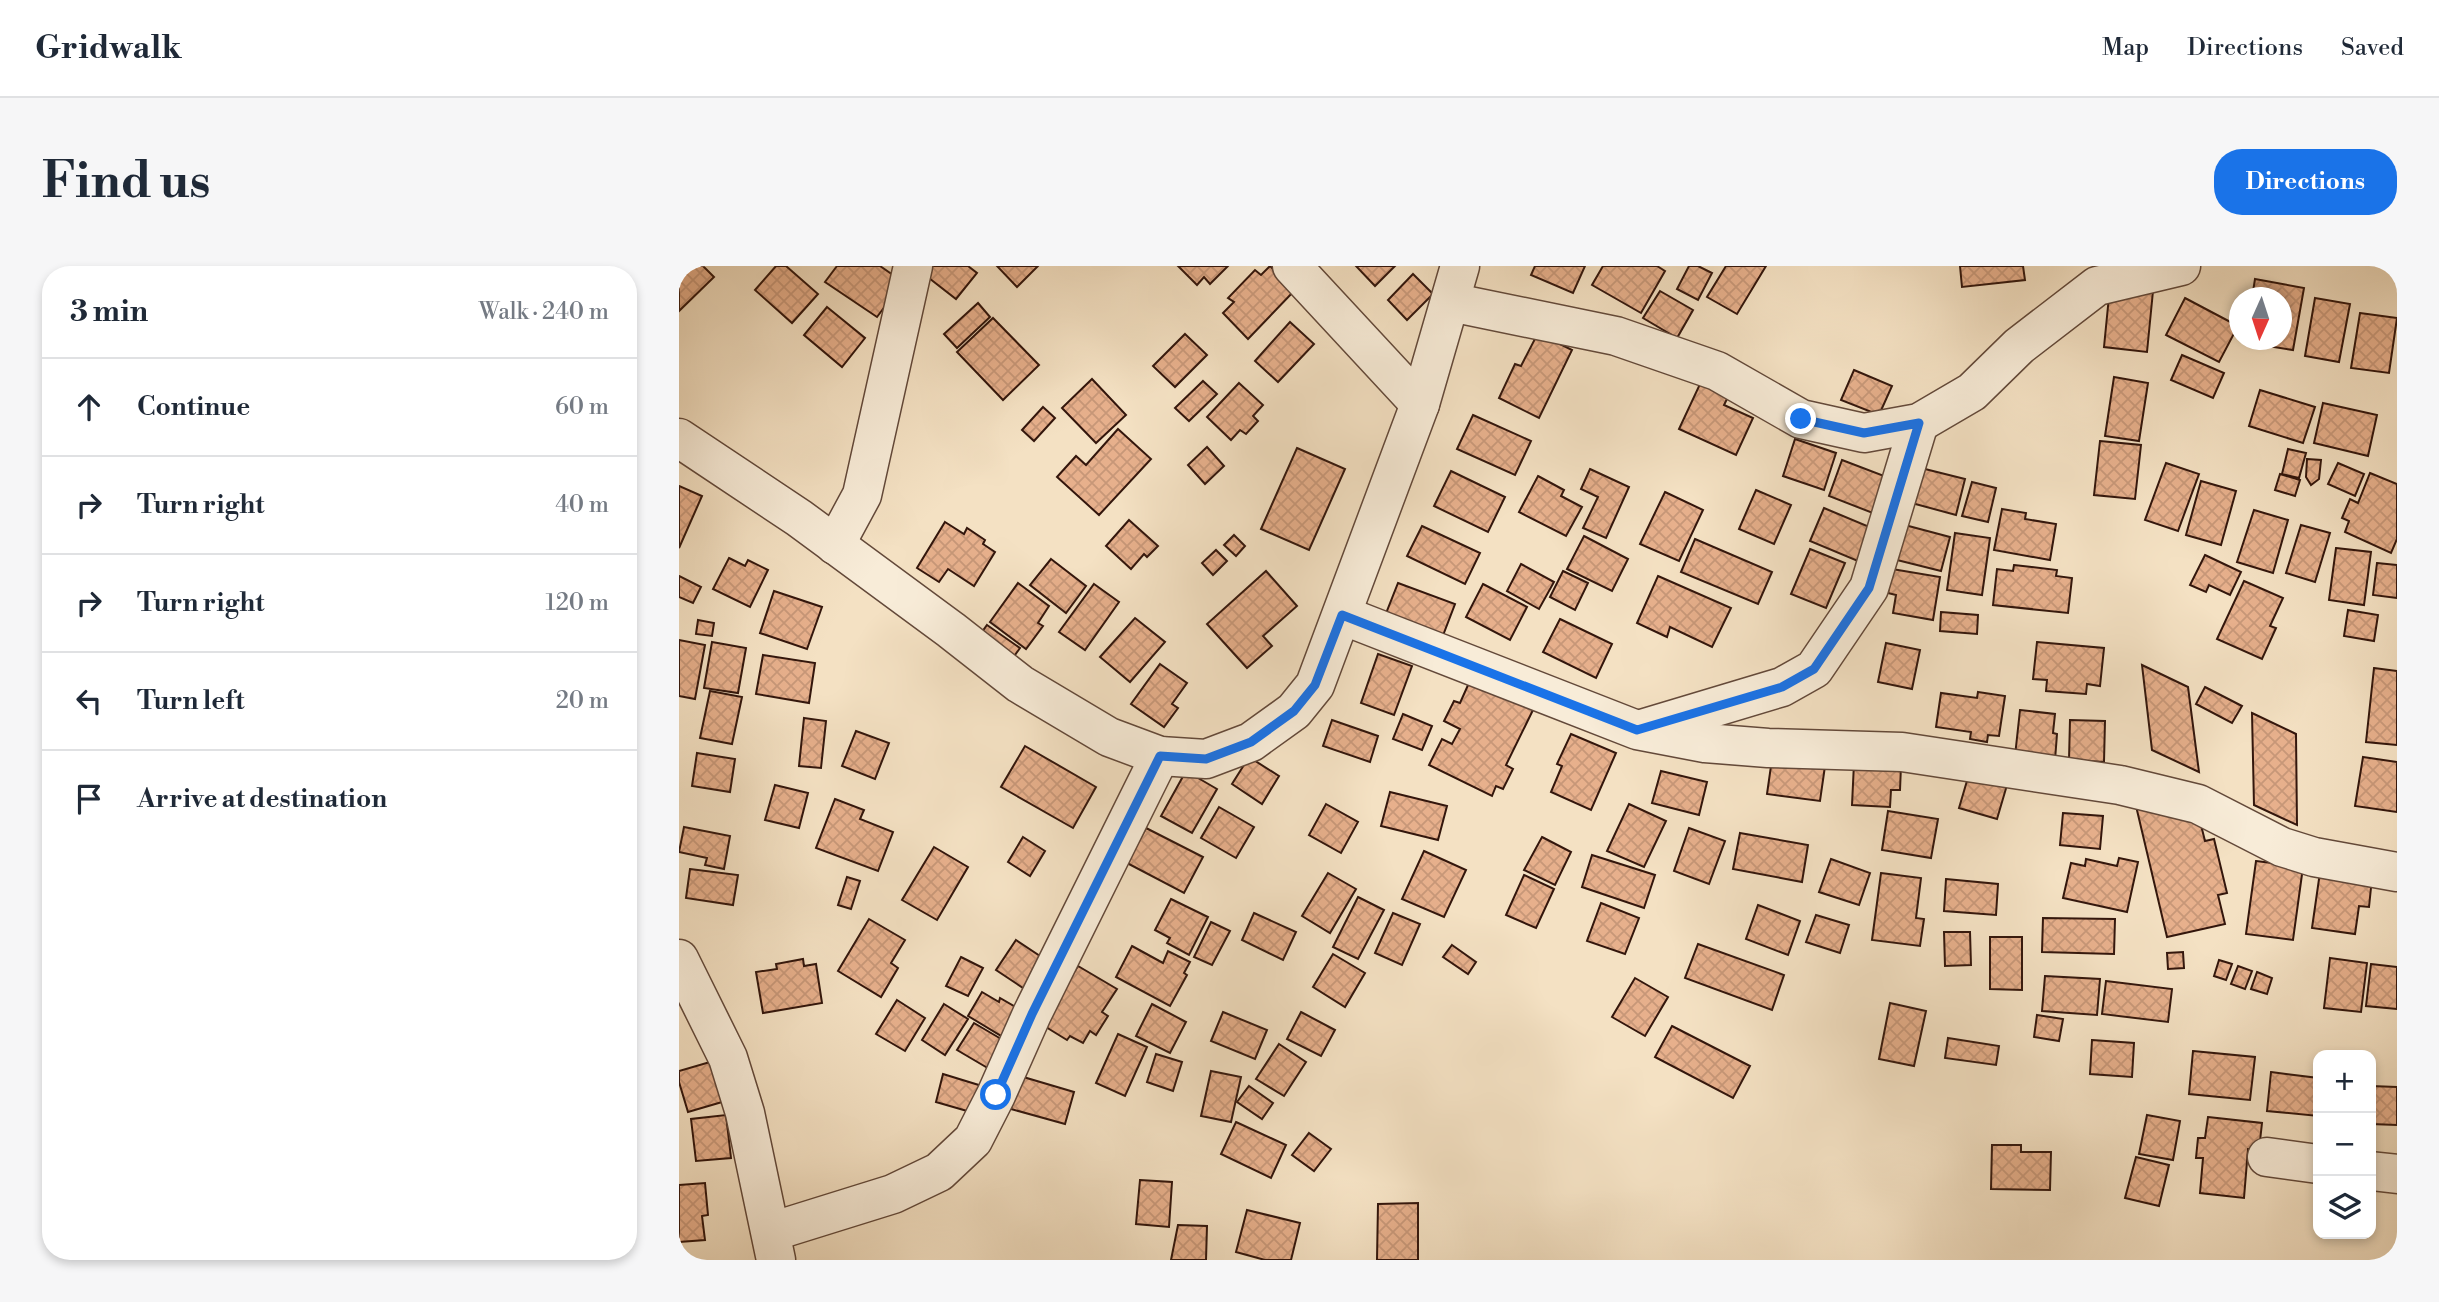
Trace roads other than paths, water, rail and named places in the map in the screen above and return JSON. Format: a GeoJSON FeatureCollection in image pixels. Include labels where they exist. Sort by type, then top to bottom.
{"type":"FeatureCollection","features":[{"type":"Feature","properties":{"kind":"street"},"geometry":{"type":"LineString","coordinates":[[835,545],[862,495],[913,266]]}},
{"type":"Feature","properties":{"kind":"street"},"geometry":{"type":"LineString","coordinates":[[1292,266],[1420,404]]}},
{"type":"Feature","properties":{"kind":"street"},"geometry":{"type":"LineString","coordinates":[[679,438],[835,545],[1020,684],[1109,737],[1160,756],[1206,759],[1251,742],[1294,711],[1315,685],[1420,404],[1455,284],[1717,371],[1801,419],[1864,433],[1919,423],[1972,392],[2019,345],[2097,286],[2181,266]]}},
{"type":"Feature","properties":{"kind":"street"},"geometry":{"type":"LineString","coordinates":[[1637,730],[1782,687],[1814,669],[1869,588],[1919,423]]}},
{"type":"Feature","properties":{"kind":"street"},"geometry":{"type":"LineString","coordinates":[[1342,615],[1637,730],[1718,744],[1902,752],[2120,785],[2198,804],[2282,847],[2313,857],[2397,872]]}},
{"type":"Feature","properties":{"kind":"street"},"geometry":{"type":"LineString","coordinates":[[679,959],[728,1058],[745,1113],[773,1246],[940,1172],[973,1140],[1032,1014],[1160,756]]}},
{"type":"Feature","properties":{"kind":"street"},"geometry":{"type":"LineString","coordinates":[[2267,1157],[2313,1163]]}},
{"type":"Feature","properties":{"kind":"street"},"geometry":{"type":"LineString","coordinates":[[2376,1172],[2397,1174]]}}]}
